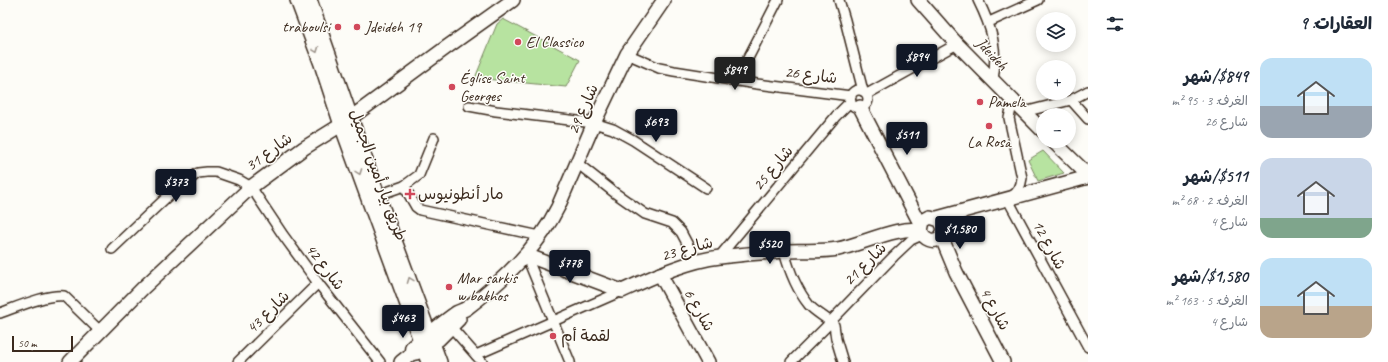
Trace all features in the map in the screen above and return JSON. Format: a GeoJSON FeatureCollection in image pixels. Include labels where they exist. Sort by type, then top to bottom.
{"type":"FeatureCollection","features":[{"type":"Feature","properties":{"kind":"street","name":"طريق بيار أمين الجميل"},"geometry":{"type":"LineString","coordinates":[[297,0],[322,64],[378,195],[427,342],[428,362]]}},
{"type":"Feature","properties":{"kind":"street","name":"طريق بيار أمين الجميل"},"geometry":{"type":"LineString","coordinates":[[310,0],[346,120],[427,342],[440,362]]}},
{"type":"Feature","properties":{"kind":"street","name":"شارع 31"},"geometry":{"type":"LineString","coordinates":[[70,362],[100,330],[251,186],[513,0]]}},
{"type":"Feature","properties":{"kind":"street","name":"شارع 29"},"geometry":{"type":"LineString","coordinates":[[427,342],[455,314],[465,310],[498,283],[526,255],[540,236],[553,217],[594,123],[627,54],[664,0]]}},
{"type":"Feature","properties":{"kind":"street"},"geometry":{"type":"LineString","coordinates":[[735,80],[742,70],[778,0]]}},
{"type":"Feature","properties":{"kind":"street"},"geometry":{"type":"LineString","coordinates":[[839,0],[845,20],[859,99]]}},
{"type":"Feature","properties":{"kind":"street","name":"Jdeideh"},"geometry":{"type":"LineString","coordinates":[[918,0],[957,44],[1036,124]]}},
{"type":"Feature","properties":{"kind":"street"},"geometry":{"type":"LineString","coordinates":[[978,0],[989,22],[993,36],[995,51],[993,80]]}},
{"type":"Feature","properties":{"kind":"street"},"geometry":{"type":"LineString","coordinates":[[989,22],[1038,0]]}},
{"type":"Feature","properties":{"kind":"street","name":"شارع 25"},"geometry":{"type":"LineString","coordinates":[[719,257],[831,122],[859,99],[957,44]]}},
{"type":"Feature","properties":{"kind":"street","name":"شارع 26"},"geometry":{"type":"LineString","coordinates":[[627,54],[659,68],[859,99]]}},
{"type":"Feature","properties":{"kind":"street"},"geometry":{"type":"LineString","coordinates":[[1076,97],[1088,91]]}},
{"type":"Feature","properties":{"kind":"street","name":"شارع 4"},"geometry":{"type":"LineString","coordinates":[[859,99],[930,229],[956,272],[1003,362]]}},
{"type":"Feature","properties":{"kind":"street"},"geometry":{"type":"LineString","coordinates":[[1009,198],[1017,192],[1021,186],[1022,178],[1008,118],[1013,100]]}},
{"type":"Feature","properties":{"kind":"street"},"geometry":{"type":"LineString","coordinates":[[1024,112],[1071,100],[1088,119]]}},
{"type":"Feature","properties":{"kind":"street"},"geometry":{"type":"LineString","coordinates":[[469,106],[496,111],[594,123],[613,129],[633,140],[706,188]]}},
{"type":"Feature","properties":{"kind":"street"},"geometry":{"type":"LineString","coordinates":[[378,195],[404,186],[421,172],[434,138]]}},
{"type":"Feature","properties":{"kind":"street"},"geometry":{"type":"LineString","coordinates":[[1061,148],[1088,176]]}},
{"type":"Feature","properties":{"kind":"street"},"geometry":{"type":"LineString","coordinates":[[577,163],[645,214],[672,223],[681,232],[697,262]]}},
{"type":"Feature","properties":{"kind":"street"},"geometry":{"type":"LineString","coordinates":[[112,249],[169,195],[198,173],[216,172],[251,186]]}},
{"type":"Feature","properties":{"kind":"street","name":"شارع 23"},"geometry":{"type":"LineString","coordinates":[[476,355],[660,274],[697,262],[719,257],[839,248],[894,232],[915,229],[930,229],[964,210],[1088,176]]}},
{"type":"Feature","properties":{"kind":"street","name":"شارع 42"},"geometry":{"type":"LineString","coordinates":[[251,186],[283,235],[318,283],[380,362]]}},
{"type":"Feature","properties":{"kind":"street"},"geometry":{"type":"LineString","coordinates":[[404,186],[416,207],[420,210],[540,236]]}},
{"type":"Feature","properties":{"kind":"street","name":"شارع 12"},"geometry":{"type":"LineString","coordinates":[[1009,198],[1088,347]]}},
{"type":"Feature","properties":{"kind":"street","name":"شارع 21"},"geometry":{"type":"LineString","coordinates":[[791,362],[894,256],[911,240],[930,229]]}},
{"type":"Feature","properties":{"kind":"street"},"geometry":{"type":"LineString","coordinates":[[784,251],[789,269],[809,305],[831,322],[843,362]]}},
{"type":"Feature","properties":{"kind":"street"},"geometry":{"type":"LineString","coordinates":[[526,255],[622,291]]}},
{"type":"Feature","properties":{"kind":"street"},"geometry":{"type":"LineString","coordinates":[[526,255],[570,362]]}},
{"type":"Feature","properties":{"kind":"street","name":"شارع 6"},"geometry":{"type":"LineString","coordinates":[[660,274],[708,362]]}},
{"type":"Feature","properties":{"kind":"street","name":"شارع 43"},"geometry":{"type":"LineString","coordinates":[[238,362],[318,283]]}},
{"type":"Feature","properties":{"kind":"street"},"geometry":{"type":"LineString","coordinates":[[0,313],[35,301],[62,296],[68,299],[100,330]]}},
{"type":"Feature","properties":{"kind":"street","name":"شارع 29"},"geometry":{"type":"LineString","coordinates":[[406,358],[412,348],[427,342],[452,328],[465,310]]}},
{"type":"Feature","properties":{"kind":"street"},"geometry":{"type":"LineString","coordinates":[[452,328],[482,362]]}},
{"type":"Feature","properties":{"kind":"green space","name":"El Classico"},"geometry":{"type":"Polygon","coordinates":[[[503,19],[580,60],[566,87],[475,78],[497,24],[503,19]]]}},
{"type":"Feature","properties":{"kind":"green space"},"geometry":{"type":"Polygon","coordinates":[[[1043,151],[1064,173],[1038,181],[1028,160],[1043,151]]]}},
{"type":"Feature","properties":{"kind":"place","name":"traboulsi"},"geometry":{"type":"Point","coordinates":[338,27]}},
{"type":"Feature","properties":{"kind":"place","name":"Jdeideh 19"},"geometry":{"type":"Point","coordinates":[357,27]}},
{"type":"Feature","properties":{"kind":"place","name":"El Classico"},"geometry":{"type":"Point","coordinates":[518,42]}},
{"type":"Feature","properties":{"kind":"place","name":"Église Saint Georges"},"geometry":{"type":"Point","coordinates":[452,87]}},
{"type":"Feature","properties":{"kind":"place","name":"Pamela"},"geometry":{"type":"Point","coordinates":[980,102]}},
{"type":"Feature","properties":{"kind":"place","name":"La Rosa"},"geometry":{"type":"Point","coordinates":[989,126]}},
{"type":"Feature","properties":{"kind":"place","name":"مار أنطونيوس"},"geometry":{"type":"Point","coordinates":[410,194]}},
{"type":"Feature","properties":{"kind":"place","name":"Mar sarkis w bakhos"},"geometry":{"type":"Point","coordinates":[449,287]}},
{"type":"Feature","properties":{"kind":"place","name":"لقمة أم"},"geometry":{"type":"Point","coordinates":[553,336]}}]}
